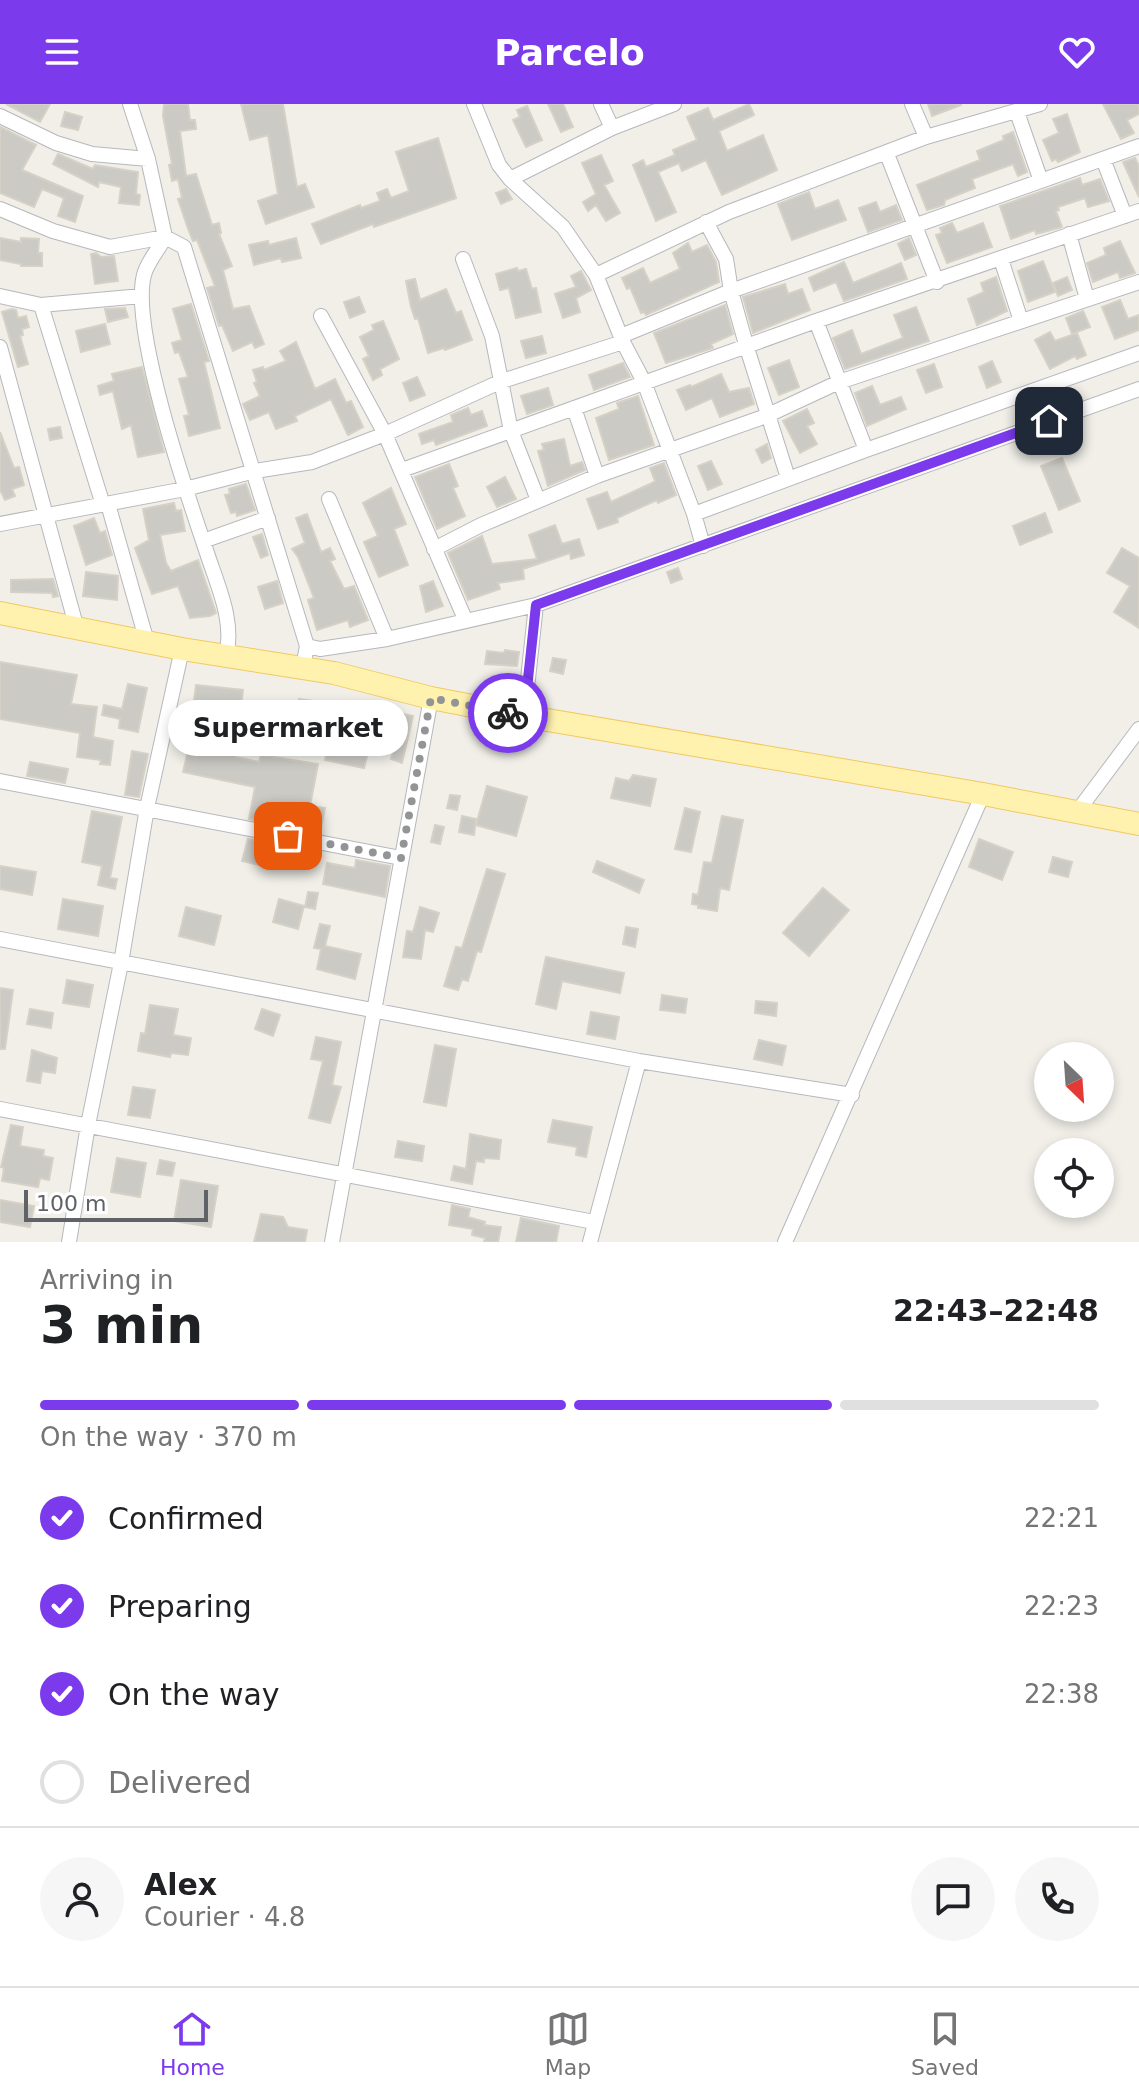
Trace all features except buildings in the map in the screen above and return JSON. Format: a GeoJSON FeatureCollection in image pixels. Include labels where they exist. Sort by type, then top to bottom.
{"type":"FeatureCollection","features":[{"type":"Feature","properties":{"kind":"main road"},"geometry":{"type":"LineString","coordinates":[[0,613],[226,657],[305,656],[431,698],[1139,824]]}},
{"type":"Feature","properties":{"kind":"street"},"geometry":{"type":"LineString","coordinates":[[130,104],[148,159],[165,237],[144,274],[142,296],[152,363],[185,489],[230,629],[226,657]]}},
{"type":"Feature","properties":{"kind":"street"},"geometry":{"type":"LineString","coordinates":[[474,104],[489,145],[510,179],[563,227],[596,275],[622,339],[644,382],[703,546]]}},
{"type":"Feature","properties":{"kind":"street"},"geometry":{"type":"LineString","coordinates":[[601,104],[612,128]]}},
{"type":"Feature","properties":{"kind":"street"},"geometry":{"type":"LineString","coordinates":[[510,179],[612,128],[674,104]]}},
{"type":"Feature","properties":{"kind":"street"},"geometry":{"type":"LineString","coordinates":[[912,104],[926,137]]}},
{"type":"Feature","properties":{"kind":"street"},"geometry":{"type":"LineString","coordinates":[[596,275],[706,222],[926,137],[1040,104]]}},
{"type":"Feature","properties":{"kind":"street"},"geometry":{"type":"LineString","coordinates":[[1017,112],[1041,181]]}},
{"type":"Feature","properties":{"kind":"street"},"geometry":{"type":"LineString","coordinates":[[0,116],[56,143],[92,154],[148,159]]}},
{"type":"Feature","properties":{"kind":"street"},"geometry":{"type":"LineString","coordinates":[[0,524],[312,462],[385,434],[502,381],[622,339],[731,291],[1139,146]]}},
{"type":"Feature","properties":{"kind":"street"},"geometry":{"type":"LineString","coordinates":[[887,154],[937,282]]}},
{"type":"Feature","properties":{"kind":"street"},"geometry":{"type":"LineString","coordinates":[[402,470],[816,321],[1132,214],[1103,159]]}},
{"type":"Feature","properties":{"kind":"street"},"geometry":{"type":"LineString","coordinates":[[0,209],[53,231],[110,247],[165,237],[184,247],[255,471],[305,656],[320,649],[387,639],[536,605],[1139,389]]}},
{"type":"Feature","properties":{"kind":"street"},"geometry":{"type":"LineString","coordinates":[[706,222],[726,259],[731,291],[766,416],[788,478]]}},
{"type":"Feature","properties":{"kind":"street"},"geometry":{"type":"LineString","coordinates":[[1069,234],[1087,299]]}},
{"type":"Feature","properties":{"kind":"street"},"geometry":{"type":"LineString","coordinates":[[463,259],[492,336],[511,431],[538,500]]}},
{"type":"Feature","properties":{"kind":"street"},"geometry":{"type":"LineString","coordinates":[[1001,259],[1021,321]]}},
{"type":"Feature","properties":{"kind":"street"},"geometry":{"type":"LineString","coordinates":[[434,549],[538,500],[766,416],[839,382],[1139,282]]}},
{"type":"Feature","properties":{"kind":"street"},"geometry":{"type":"LineString","coordinates":[[0,296],[41,305],[142,296]]}},
{"type":"Feature","properties":{"kind":"street"},"geometry":{"type":"LineString","coordinates":[[41,305],[147,642]]}},
{"type":"Feature","properties":{"kind":"street"},"geometry":{"type":"LineString","coordinates":[[321,316],[385,434],[465,619]]}},
{"type":"Feature","properties":{"kind":"street"},"geometry":{"type":"LineString","coordinates":[[816,321],[866,450]]}},
{"type":"Feature","properties":{"kind":"street"},"geometry":{"type":"LineString","coordinates":[[0,347],[77,629]]}},
{"type":"Feature","properties":{"kind":"street"},"geometry":{"type":"LineString","coordinates":[[694,514],[1139,353]]}},
{"type":"Feature","properties":{"kind":"street"},"geometry":{"type":"LineString","coordinates":[[574,408],[597,476]]}},
{"type":"Feature","properties":{"kind":"street"},"geometry":{"type":"LineString","coordinates":[[329,499],[387,639]]}},
{"type":"Feature","properties":{"kind":"street"},"geometry":{"type":"LineString","coordinates":[[203,541],[268,518]]}},
{"type":"Feature","properties":{"kind":"street"},"geometry":{"type":"LineString","coordinates":[[524,716],[536,605]]}},
{"type":"Feature","properties":{"kind":"street"},"geometry":{"type":"LineString","coordinates":[[69,1242],[147,808],[182,649]]}},
{"type":"Feature","properties":{"kind":"street"},"geometry":{"type":"LineString","coordinates":[[332,1242],[431,698]]}},
{"type":"Feature","properties":{"kind":"street"},"geometry":{"type":"LineString","coordinates":[[1077,812],[1139,729]]}},
{"type":"Feature","properties":{"kind":"street"},"geometry":{"type":"LineString","coordinates":[[0,781],[401,858]]}},
{"type":"Feature","properties":{"kind":"street"},"geometry":{"type":"LineString","coordinates":[[785,1242],[983,794]]}},
{"type":"Feature","properties":{"kind":"street"},"geometry":{"type":"LineString","coordinates":[[0,939],[639,1061],[852,1095]]}},
{"type":"Feature","properties":{"kind":"street"},"geometry":{"type":"LineString","coordinates":[[590,1242],[639,1061]]}},
{"type":"Feature","properties":{"kind":"street"},"geometry":{"type":"LineString","coordinates":[[0,1109],[594,1222]]}},
{"type":"Feature","properties":{"kind":"way so far"},"geometry":{"type":"LineString","coordinates":[[288,836],[401,858],[431,698],[508,713]]}},
{"type":"Feature","properties":{"kind":"place","name":"Supermarket"},"geometry":{"type":"Point","coordinates":[288,836]}},
{"type":"Feature","properties":{"kind":"route"},"geometry":{"type":"LineString","coordinates":[[508,713],[524,716],[536,605],[1049,421]]}}]}
